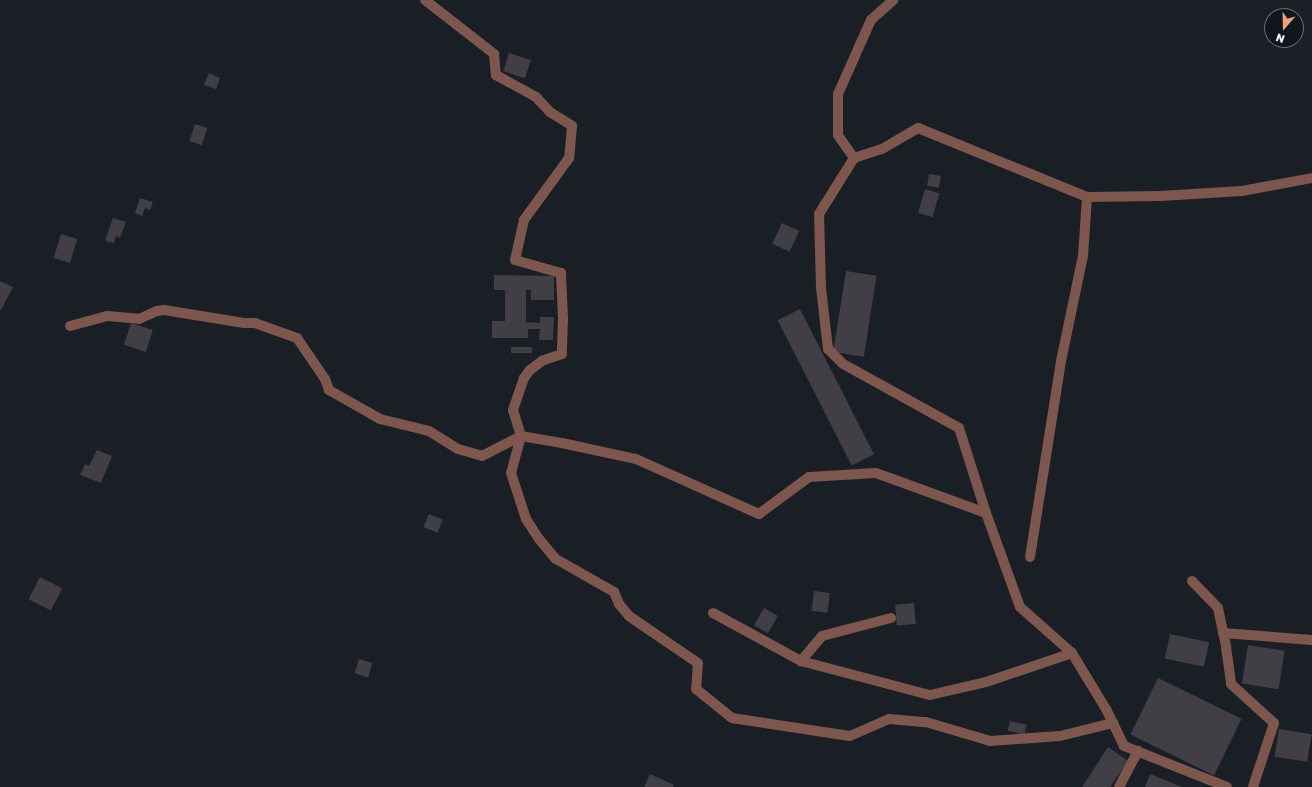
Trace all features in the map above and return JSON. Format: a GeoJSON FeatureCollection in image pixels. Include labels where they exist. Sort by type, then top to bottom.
{"type":"FeatureCollection","features":[{"type":"Feature","properties":{"kind":"street"},"geometry":{"type":"LineString","coordinates":[[425,0],[494,54],[496,75],[536,97],[550,112],[572,126],[569,158],[524,220],[515,260],[561,273],[562,354],[542,361],[530,370],[524,378],[513,410],[521,436],[511,473],[526,519],[539,539],[556,559],[614,592],[619,604],[628,616],[698,663],[696,690],[732,718],[850,736],[889,719],[926,722],[990,742],[1060,736],[1113,723]]}},
{"type":"Feature","properties":{"kind":"street"},"geometry":{"type":"LineString","coordinates":[[854,158],[838,135],[838,94],[871,20],[892,0]]}},
{"type":"Feature","properties":{"kind":"street"},"geometry":{"type":"LineString","coordinates":[[1227,787],[1124,746],[1113,723],[1072,654],[1020,607],[986,513],[959,428],[843,364],[828,349],[821,288],[819,214],[854,158],[882,149],[918,128],[1087,197],[1160,196],[1242,191],[1312,178]]}},
{"type":"Feature","properties":{"kind":"street"},"geometry":{"type":"LineString","coordinates":[[1030,557],[1061,361],[1083,256],[1087,197]]}},
{"type":"Feature","properties":{"kind":"street"},"geometry":{"type":"LineString","coordinates":[[70,326],[107,316],[139,319],[157,310],[244,323],[255,323],[297,338],[325,379],[329,390],[380,420],[429,431],[458,449],[482,456],[521,436],[636,459],[759,514],[809,477],[876,473],[986,513]]}},
{"type":"Feature","properties":{"kind":"street"},"geometry":{"type":"LineString","coordinates":[[1192,581],[1218,608],[1224,633],[1231,684],[1274,723],[1253,787]]}},
{"type":"Feature","properties":{"kind":"street"},"geometry":{"type":"LineString","coordinates":[[713,613],[801,661],[930,695],[986,682],[1072,654]]}},
{"type":"Feature","properties":{"kind":"street"},"geometry":{"type":"LineString","coordinates":[[801,661],[822,636],[891,618]]}},
{"type":"Feature","properties":{"kind":"street"},"geometry":{"type":"LineString","coordinates":[[1224,633],[1312,640]]}},
{"type":"Feature","properties":{"kind":"street"},"geometry":{"type":"LineString","coordinates":[[1120,787],[1138,751]]}},
{"type":"Feature","properties":{"kind":"building"},"geometry":{"type":"Polygon","coordinates":[[[509,53],[531,60],[525,78],[503,71],[509,53]]]}},
{"type":"Feature","properties":{"kind":"building"},"geometry":{"type":"Polygon","coordinates":[[[209,73],[220,78],[216,89],[204,85],[209,73]]]}},
{"type":"Feature","properties":{"kind":"building"},"geometry":{"type":"Polygon","coordinates":[[[195,124],[207,128],[202,145],[189,141],[195,124]]]}},
{"type":"Feature","properties":{"kind":"building"},"geometry":{"type":"Polygon","coordinates":[[[929,174],[941,176],[939,188],[927,186],[929,174]]]}},
{"type":"Feature","properties":{"kind":"building"},"geometry":{"type":"Polygon","coordinates":[[[925,189],[939,193],[933,217],[918,213],[925,189]]]}},
{"type":"Feature","properties":{"kind":"building"},"geometry":{"type":"Polygon","coordinates":[[[140,198],[153,202],[150,210],[145,208],[142,216],[135,213],[140,198]]]}},
{"type":"Feature","properties":{"kind":"building"},"geometry":{"type":"Polygon","coordinates":[[[113,218],[126,222],[120,238],[116,236],[114,243],[105,241],[113,218]]]}},
{"type":"Feature","properties":{"kind":"building"},"geometry":{"type":"Polygon","coordinates":[[[782,223],[799,231],[789,252],[772,244],[782,223]]]}},
{"type":"Feature","properties":{"kind":"building"},"geometry":{"type":"Polygon","coordinates":[[[61,234],[77,239],[70,263],[54,258],[61,234]]]}},
{"type":"Feature","properties":{"kind":"building"},"geometry":{"type":"Polygon","coordinates":[[[846,271],[877,276],[864,357],[833,352],[846,271]]]}},
{"type":"Feature","properties":{"kind":"building"},"geometry":{"type":"Polygon","coordinates":[[[494,275],[554,276],[554,300],[531,300],[531,290],[526,290],[526,322],[540,323],[540,317],[554,317],[553,340],[539,340],[540,329],[528,329],[528,338],[492,338],[492,321],[505,321],[505,290],[494,290],[494,275]]]}},
{"type":"Feature","properties":{"kind":"building"},"geometry":{"type":"Polygon","coordinates":[[[0,281],[13,287],[1,310],[0,310],[0,281]]]}},
{"type":"Feature","properties":{"kind":"building"},"geometry":{"type":"Polygon","coordinates":[[[800,309],[874,454],[852,466],[778,320],[800,309]]]}},
{"type":"Feature","properties":{"kind":"building"},"geometry":{"type":"Polygon","coordinates":[[[131,323],[153,330],[146,352],[124,345],[131,323]]]}},
{"type":"Feature","properties":{"kind":"building"},"geometry":{"type":"Polygon","coordinates":[[[511,347],[532,347],[532,353],[511,353],[511,347]]]}},
{"type":"Feature","properties":{"kind":"building"},"geometry":{"type":"Polygon","coordinates":[[[97,450],[112,456],[101,483],[80,475],[85,464],[89,466],[97,450]]]}},
{"type":"Feature","properties":{"kind":"building"},"geometry":{"type":"Polygon","coordinates":[[[429,514],[443,520],[437,533],[424,527],[429,514]]]}},
{"type":"Feature","properties":{"kind":"building"},"geometry":{"type":"Polygon","coordinates":[[[40,577],[62,588],[51,611],[29,599],[40,577]]]}},
{"type":"Feature","properties":{"kind":"building"},"geometry":{"type":"Polygon","coordinates":[[[814,591],[830,593],[827,613],[812,611],[814,591]]]}},
{"type":"Feature","properties":{"kind":"building"},"geometry":{"type":"Polygon","coordinates":[[[914,603],[916,624],[897,626],[895,605],[914,603]]]}},
{"type":"Feature","properties":{"kind":"building"},"geometry":{"type":"Polygon","coordinates":[[[764,608],[778,616],[768,633],[754,625],[764,608]]]}},
{"type":"Feature","properties":{"kind":"building"},"geometry":{"type":"Polygon","coordinates":[[[1170,634],[1209,642],[1204,667],[1165,658],[1170,634]]]}},
{"type":"Feature","properties":{"kind":"building"},"geometry":{"type":"Polygon","coordinates":[[[1248,645],[1285,651],[1278,689],[1242,684],[1248,645]]]}},
{"type":"Feature","properties":{"kind":"building"},"geometry":{"type":"Polygon","coordinates":[[[359,659],[372,663],[368,677],[355,673],[359,659]]]}},
{"type":"Feature","properties":{"kind":"building"},"geometry":{"type":"Polygon","coordinates":[[[1158,678],[1242,719],[1214,775],[1130,735],[1158,678]]]}},
{"type":"Feature","properties":{"kind":"building"},"geometry":{"type":"Polygon","coordinates":[[[1010,721],[1027,725],[1024,735],[1008,731],[1010,721]]]}},
{"type":"Feature","properties":{"kind":"building"},"geometry":{"type":"Polygon","coordinates":[[[1279,729],[1312,734],[1307,762],[1275,757],[1279,729]]]}},
{"type":"Feature","properties":{"kind":"building"},"geometry":{"type":"Polygon","coordinates":[[[1108,747],[1128,761],[1110,787],[1082,787],[1108,747]]]}},
{"type":"Feature","properties":{"kind":"building"},"geometry":{"type":"Polygon","coordinates":[[[650,774],[674,785],[673,787],[644,787],[650,774]]]}},
{"type":"Feature","properties":{"kind":"building"},"geometry":{"type":"Polygon","coordinates":[[[1150,774],[1182,787],[1145,787],[1150,774]]]}}]}
